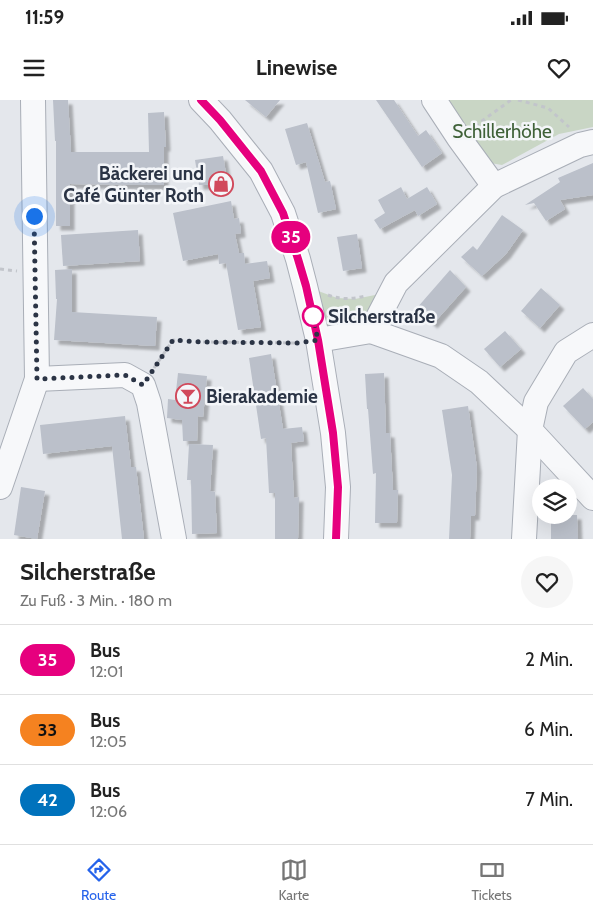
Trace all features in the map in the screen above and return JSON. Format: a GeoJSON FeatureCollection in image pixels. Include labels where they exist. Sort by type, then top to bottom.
{"type":"FeatureCollection","features":[{"type":"Feature","properties":{"kind":"street"},"geometry":{"type":"LineString","coordinates":[[0,487],[37,379],[32,100]]}},
{"type":"Feature","properties":{"kind":"street"},"geometry":{"type":"LineString","coordinates":[[201,100],[220,120],[261,171],[283,213],[306,286],[318,340],[334,442],[338,487],[336,539]]}},
{"type":"Feature","properties":{"kind":"street"},"geometry":{"type":"LineString","coordinates":[[434,100],[494,186]]}},
{"type":"Feature","properties":{"kind":"street"},"geometry":{"type":"LineString","coordinates":[[371,330],[396,283],[494,186],[586,143]]}},
{"type":"Feature","properties":{"kind":"street"},"geometry":{"type":"LineString","coordinates":[[318,340],[371,330],[441,356],[479,382],[530,430],[593,498]]}},
{"type":"Feature","properties":{"kind":"street"},"geometry":{"type":"LineString","coordinates":[[524,539],[530,430],[536,402],[566,352],[593,335]]}},
{"type":"Feature","properties":{"kind":"street"},"geometry":{"type":"LineString","coordinates":[[37,379],[125,375],[143,385],[149,403],[174,539]]}},
{"type":"Feature","properties":{"kind":"path"},"geometry":{"type":"LineString","coordinates":[[459,138],[511,100]]}},
{"type":"Feature","properties":{"kind":"path"},"geometry":{"type":"LineString","coordinates":[[518,100],[548,108],[586,143]]}},
{"type":"Feature","properties":{"kind":"path"},"geometry":{"type":"LineString","coordinates":[[306,286],[337,298],[356,299],[375,294],[396,283]]}},
{"type":"Feature","properties":{"kind":"path"},"geometry":{"type":"LineString","coordinates":[[143,385],[173,340],[298,343],[318,340]]}},
{"type":"Feature","properties":{"kind":"green space","name":"Schillerhöhe"},"geometry":{"type":"Polygon","coordinates":[[[441,100],[593,100],[593,127],[559,134],[502,165],[490,163],[441,100]]]}},
{"type":"Feature","properties":{"kind":"green space"},"geometry":{"type":"Polygon","coordinates":[[[396,283],[368,327],[322,336],[305,286],[337,298],[355,299],[375,295],[396,283]]]}},
{"type":"Feature","properties":{"kind":"building"},"geometry":{"type":"Polygon","coordinates":[[[53,100],[68,100],[71,152],[149,152],[148,113],[164,112],[166,147],[164,147],[164,185],[70,184],[70,226],[56,226],[56,141],[53,100]]]}},
{"type":"Feature","properties":{"kind":"building"},"geometry":{"type":"Polygon","coordinates":[[[245,100],[280,100],[266,117],[245,100]]]}},
{"type":"Feature","properties":{"kind":"building"},"geometry":{"type":"Polygon","coordinates":[[[376,100],[394,100],[418,136],[426,130],[442,153],[422,167],[376,100]]]}},
{"type":"Feature","properties":{"kind":"building"},"geometry":{"type":"Polygon","coordinates":[[[307,123],[325,182],[330,181],[336,209],[318,213],[306,162],[296,165],[285,129],[307,123]]]}},
{"type":"Feature","properties":{"kind":"building"},"geometry":{"type":"Polygon","coordinates":[[[223,156],[228,185],[199,185],[195,160],[223,156]]]}},
{"type":"Feature","properties":{"kind":"building"},"geometry":{"type":"Polygon","coordinates":[[[593,163],[593,195],[560,200],[565,209],[546,221],[534,203],[525,205],[560,182],[558,178],[593,163]]]}},
{"type":"Feature","properties":{"kind":"building"},"geometry":{"type":"Polygon","coordinates":[[[401,187],[407,199],[427,187],[437,204],[418,216],[415,210],[380,229],[374,220],[385,213],[378,200],[401,187]]]}},
{"type":"Feature","properties":{"kind":"building"},"geometry":{"type":"Polygon","coordinates":[[[231,201],[234,219],[239,218],[241,233],[235,234],[239,253],[244,253],[245,264],[267,261],[270,278],[253,281],[261,327],[238,330],[226,263],[219,264],[218,254],[183,261],[173,213],[231,201]]]}},
{"type":"Feature","properties":{"kind":"building"},"geometry":{"type":"Polygon","coordinates":[[[502,215],[523,230],[506,254],[482,276],[461,257],[473,246],[477,250],[502,215]]]}},
{"type":"Feature","properties":{"kind":"building"},"geometry":{"type":"Polygon","coordinates":[[[138,230],[140,261],[63,266],[61,235],[138,230]]]}},
{"type":"Feature","properties":{"kind":"building"},"geometry":{"type":"Polygon","coordinates":[[[357,234],[362,268],[343,271],[337,237],[357,234]]]}},
{"type":"Feature","properties":{"kind":"building"},"geometry":{"type":"Polygon","coordinates":[[[72,269],[72,312],[157,317],[155,346],[54,340],[57,299],[55,270],[72,269]]]}},
{"type":"Feature","properties":{"kind":"building"},"geometry":{"type":"Polygon","coordinates":[[[450,270],[466,287],[433,324],[416,309],[450,270]]]}},
{"type":"Feature","properties":{"kind":"building"},"geometry":{"type":"Polygon","coordinates":[[[541,288],[560,305],[540,328],[521,311],[541,288]]]}},
{"type":"Feature","properties":{"kind":"building"},"geometry":{"type":"Polygon","coordinates":[[[505,331],[521,349],[500,367],[484,349],[505,331]]]}},
{"type":"Feature","properties":{"kind":"building"},"geometry":{"type":"Polygon","coordinates":[[[271,354],[283,429],[302,427],[304,441],[291,443],[294,498],[299,497],[298,539],[275,539],[275,493],[269,493],[266,438],[261,439],[249,358],[271,354]]]}},
{"type":"Feature","properties":{"kind":"building"},"geometry":{"type":"Polygon","coordinates":[[[178,373],[207,376],[203,417],[198,416],[197,441],[183,441],[182,420],[167,418],[168,399],[175,400],[178,373]]]}},
{"type":"Feature","properties":{"kind":"building"},"geometry":{"type":"Polygon","coordinates":[[[384,373],[386,433],[390,433],[393,490],[398,490],[397,523],[375,523],[376,473],[373,474],[365,374],[384,373]]]}},
{"type":"Feature","properties":{"kind":"building"},"geometry":{"type":"Polygon","coordinates":[[[583,388],[593,399],[593,422],[585,429],[563,406],[583,388]]]}},
{"type":"Feature","properties":{"kind":"building"},"geometry":{"type":"Polygon","coordinates":[[[468,406],[477,468],[475,516],[471,516],[470,539],[449,539],[452,475],[442,410],[468,406]]]}},
{"type":"Feature","properties":{"kind":"building"},"geometry":{"type":"Polygon","coordinates":[[[125,416],[131,467],[136,467],[144,539],[122,539],[112,446],[43,454],[40,425],[125,416]]]}},
{"type":"Feature","properties":{"kind":"building"},"geometry":{"type":"Polygon","coordinates":[[[189,444],[213,445],[210,491],[215,492],[217,533],[192,534],[191,480],[187,480],[189,444]]]}},
{"type":"Feature","properties":{"kind":"building"},"geometry":{"type":"Polygon","coordinates":[[[21,487],[45,491],[37,539],[14,535],[21,487]]]}},
{"type":"Feature","properties":{"kind":"building"},"geometry":{"type":"Polygon","coordinates":[[[577,515],[578,539],[551,539],[551,524],[577,524],[577,515]]]}},
{"type":"Feature","properties":{"kind":"bus line","name":"35"},"geometry":{"type":"LineString","coordinates":[[201,100],[220,120],[261,171],[283,213],[298,259],[318,340],[333,433],[338,487],[336,539]]}},
{"type":"Feature","properties":{"kind":"place","name":"Bäckerei und Café Günter Roth"},"geometry":{"type":"Point","coordinates":[221,184]}},
{"type":"Feature","properties":{"kind":"place","name":"Silcherstraße"},"geometry":{"type":"Point","coordinates":[313,316]}},
{"type":"Feature","properties":{"kind":"place","name":"Bierakademie"},"geometry":{"type":"Point","coordinates":[188,396]}},
{"type":"Feature","properties":{"kind":"route"},"geometry":{"type":"LineString","coordinates":[[34,216],[37,379],[125,375],[143,385],[173,340],[298,343],[318,340],[312,313],[313,316]]}}]}
